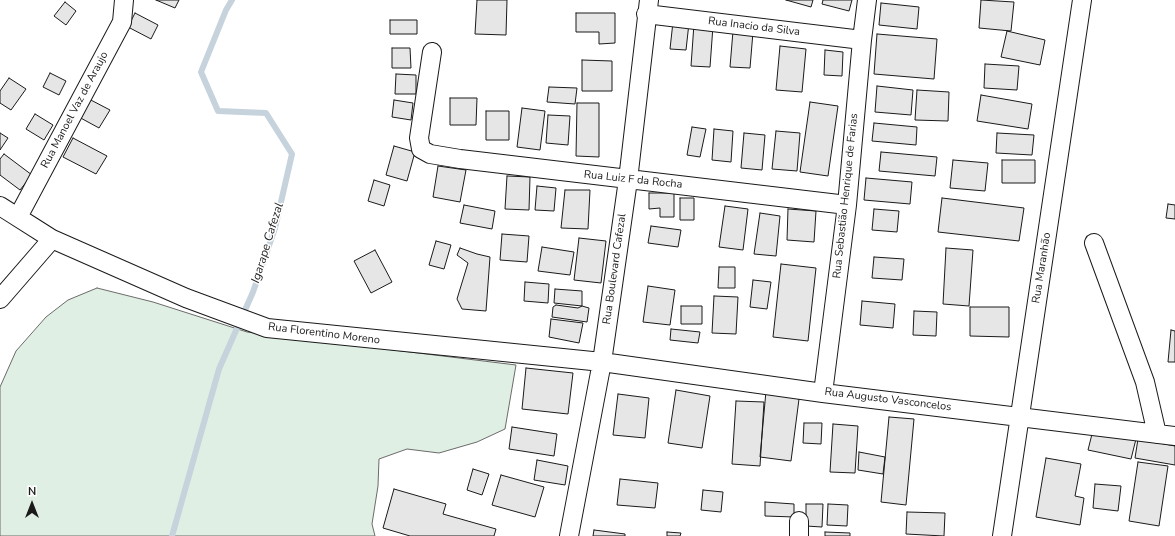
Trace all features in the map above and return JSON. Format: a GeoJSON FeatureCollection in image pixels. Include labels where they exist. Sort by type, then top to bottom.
{"type":"FeatureCollection","features":[{"type":"Feature","properties":{"kind":"street","name":"Rua Manoel Vaz de Araujo"},"geometry":{"type":"LineString","coordinates":[[18,217],[122,22],[124,0]]}},
{"type":"Feature","properties":{"kind":"street","name":"Rua Sebastião Henrique de Farias"},"geometry":{"type":"LineString","coordinates":[[823,393],[847,205],[867,0]]}},
{"type":"Feature","properties":{"kind":"street","name":"Rua Maranhão"},"geometry":{"type":"LineString","coordinates":[[1002,536],[1082,0]]}},
{"type":"Feature","properties":{"kind":"street","name":"Rua Inacio da Silva"},"geometry":{"type":"LineString","coordinates":[[648,7],[862,40]]}},
{"type":"Feature","properties":{"kind":"street","name":"Rua Boulevard Cafezal"},"geometry":{"type":"LineString","coordinates":[[569,536],[602,362],[628,180],[648,7]]}},
{"type":"Feature","properties":{"kind":"street","name":"Rua Luiz F da Rocha"},"geometry":{"type":"LineString","coordinates":[[432,52],[419,138],[421,149],[430,154],[628,180],[730,190],[847,205]]}},
{"type":"Feature","properties":{"kind":"street","name":"Rua Florentino Moreno"},"geometry":{"type":"LineString","coordinates":[[0,206],[52,239],[186,298],[267,328],[602,362]]}},
{"type":"Feature","properties":{"kind":"street"},"geometry":{"type":"LineString","coordinates":[[0,299],[52,239]]}},
{"type":"Feature","properties":{"kind":"street"},"geometry":{"type":"LineString","coordinates":[[1094,243],[1145,382],[1157,434]]}},
{"type":"Feature","properties":{"kind":"street","name":"Rua Augusto Vasconcelos"},"geometry":{"type":"LineString","coordinates":[[602,362],[823,393],[1175,436]]}},
{"type":"Feature","properties":{"kind":"green space"},"geometry":{"type":"Polygon","coordinates":[[[97,288],[153,302],[247,332],[516,365],[505,429],[477,442],[439,453],[407,449],[379,459],[378,486],[372,524],[375,536],[0,536],[0,387],[16,351],[46,317],[68,300],[97,288]]]}},
{"type":"Feature","properties":{"kind":"building"},"geometry":{"type":"Polygon","coordinates":[[[156,0],[179,0],[175,8],[156,0]]]}},
{"type":"Feature","properties":{"kind":"building"},"geometry":{"type":"Polygon","coordinates":[[[477,0],[507,0],[506,35],[475,34],[477,0]]]}},
{"type":"Feature","properties":{"kind":"building"},"geometry":{"type":"Polygon","coordinates":[[[786,0],[813,0],[811,7],[786,0]]]}},
{"type":"Feature","properties":{"kind":"building"},"geometry":{"type":"Polygon","coordinates":[[[823,0],[852,0],[849,11],[822,4],[823,0]]]}},
{"type":"Feature","properties":{"kind":"building"},"geometry":{"type":"Polygon","coordinates":[[[981,0],[1014,2],[1011,31],[979,28],[981,0]]]}},
{"type":"Feature","properties":{"kind":"building"},"geometry":{"type":"Polygon","coordinates":[[[65,2],[76,11],[66,25],[54,16],[65,2]]]}},
{"type":"Feature","properties":{"kind":"building"},"geometry":{"type":"Polygon","coordinates":[[[881,3],[919,7],[917,29],[879,25],[881,3]]]}},
{"type":"Feature","properties":{"kind":"building"},"geometry":{"type":"Polygon","coordinates":[[[135,13],[158,25],[151,39],[128,27],[135,13]]]}},
{"type":"Feature","properties":{"kind":"building"},"geometry":{"type":"Polygon","coordinates":[[[576,13],[615,13],[615,43],[599,44],[599,32],[576,32],[576,13]]]}},
{"type":"Feature","properties":{"kind":"building"},"geometry":{"type":"Polygon","coordinates":[[[390,20],[417,20],[417,34],[390,34],[390,20]]]}},
{"type":"Feature","properties":{"kind":"building"},"geometry":{"type":"Polygon","coordinates":[[[673,22],[689,23],[686,50],[670,49],[673,22]]]}},
{"type":"Feature","properties":{"kind":"building"},"geometry":{"type":"Polygon","coordinates":[[[694,24],[713,26],[710,67],[691,66],[694,24]]]}},
{"type":"Feature","properties":{"kind":"building"},"geometry":{"type":"Polygon","coordinates":[[[733,31],[753,32],[750,68],[730,67],[733,31]]]}},
{"type":"Feature","properties":{"kind":"building"},"geometry":{"type":"Polygon","coordinates":[[[1007,31],[1045,40],[1040,65],[1001,57],[1007,31]]]}},
{"type":"Feature","properties":{"kind":"building"},"geometry":{"type":"Polygon","coordinates":[[[877,34],[937,39],[934,79],[874,74],[877,34]]]}},
{"type":"Feature","properties":{"kind":"building"},"geometry":{"type":"Polygon","coordinates":[[[780,46],[806,49],[802,92],[776,90],[780,46]]]}},
{"type":"Feature","properties":{"kind":"building"},"geometry":{"type":"Polygon","coordinates":[[[392,48],[410,48],[411,68],[392,68],[392,48]]]}},
{"type":"Feature","properties":{"kind":"building"},"geometry":{"type":"Polygon","coordinates":[[[825,50],[843,52],[842,76],[824,75],[825,50]]]}},
{"type":"Feature","properties":{"kind":"building"},"geometry":{"type":"Polygon","coordinates":[[[582,60],[612,61],[612,91],[582,91],[582,60]]]}},
{"type":"Feature","properties":{"kind":"building"},"geometry":{"type":"Polygon","coordinates":[[[985,64],[1019,66],[1017,90],[984,88],[985,64]]]}},
{"type":"Feature","properties":{"kind":"building"},"geometry":{"type":"Polygon","coordinates":[[[50,73],[66,81],[59,95],[43,87],[50,73]]]}},
{"type":"Feature","properties":{"kind":"building"},"geometry":{"type":"Polygon","coordinates":[[[396,74],[416,75],[416,94],[395,94],[396,74]]]}},
{"type":"Feature","properties":{"kind":"building"},"geometry":{"type":"Polygon","coordinates":[[[9,78],[26,89],[11,110],[0,103],[0,91],[9,78]]]}},
{"type":"Feature","properties":{"kind":"building"},"geometry":{"type":"Polygon","coordinates":[[[877,86],[913,90],[911,115],[875,112],[877,86]]]}},
{"type":"Feature","properties":{"kind":"building"},"geometry":{"type":"Polygon","coordinates":[[[549,87],[577,88],[575,104],[547,102],[549,87]]]}},
{"type":"Feature","properties":{"kind":"building"},"geometry":{"type":"Polygon","coordinates":[[[917,90],[949,92],[948,121],[915,120],[917,90]]]}},
{"type":"Feature","properties":{"kind":"building"},"geometry":{"type":"Polygon","coordinates":[[[981,95],[1032,104],[1028,129],[977,121],[981,95]]]}},
{"type":"Feature","properties":{"kind":"building"},"geometry":{"type":"Polygon","coordinates":[[[87,98],[110,110],[99,128],[77,116],[87,98]]]}},
{"type":"Feature","properties":{"kind":"building"},"geometry":{"type":"Polygon","coordinates":[[[450,98],[477,98],[476,125],[450,125],[450,98]]]}},
{"type":"Feature","properties":{"kind":"building"},"geometry":{"type":"Polygon","coordinates":[[[394,100],[413,103],[411,120],[392,117],[394,100]]]}},
{"type":"Feature","properties":{"kind":"building"},"geometry":{"type":"Polygon","coordinates":[[[810,102],[838,106],[828,176],[800,172],[810,102]]]}},
{"type":"Feature","properties":{"kind":"building"},"geometry":{"type":"Polygon","coordinates":[[[577,103],[599,103],[599,157],[576,156],[577,103]]]}},
{"type":"Feature","properties":{"kind":"building"},"geometry":{"type":"Polygon","coordinates":[[[522,108],[545,111],[540,150],[517,147],[522,108]]]}},
{"type":"Feature","properties":{"kind":"building"},"geometry":{"type":"Polygon","coordinates":[[[486,111],[509,111],[509,140],[486,140],[486,111]]]}},
{"type":"Feature","properties":{"kind":"building"},"geometry":{"type":"Polygon","coordinates":[[[35,114],[53,125],[44,140],[26,129],[35,114]]]}},
{"type":"Feature","properties":{"kind":"building"},"geometry":{"type":"Polygon","coordinates":[[[548,115],[570,116],[568,145],[546,143],[548,115]]]}},
{"type":"Feature","properties":{"kind":"building"},"geometry":{"type":"Polygon","coordinates":[[[874,123],[917,127],[916,145],[872,141],[874,123]]]}},
{"type":"Feature","properties":{"kind":"building"},"geometry":{"type":"Polygon","coordinates":[[[692,127],[706,129],[700,157],[687,155],[692,127]]]}},
{"type":"Feature","properties":{"kind":"building"},"geometry":{"type":"Polygon","coordinates":[[[714,129],[733,131],[731,162],[712,160],[714,129]]]}},
{"type":"Feature","properties":{"kind":"building"},"geometry":{"type":"Polygon","coordinates":[[[776,131],[800,133],[797,171],[772,169],[776,131]]]}},
{"type":"Feature","properties":{"kind":"building"},"geometry":{"type":"Polygon","coordinates":[[[0,133],[8,138],[0,150],[0,133]]]}},
{"type":"Feature","properties":{"kind":"building"},"geometry":{"type":"Polygon","coordinates":[[[744,133],[765,135],[762,170],[741,168],[744,133]]]}},
{"type":"Feature","properties":{"kind":"building"},"geometry":{"type":"Polygon","coordinates":[[[997,133],[1034,135],[1032,155],[996,153],[997,133]]]}},
{"type":"Feature","properties":{"kind":"building"},"geometry":{"type":"Polygon","coordinates":[[[73,138],[107,156],[96,174],[63,157],[73,138]]]}},
{"type":"Feature","properties":{"kind":"building"},"geometry":{"type":"Polygon","coordinates":[[[394,146],[415,152],[407,181],[386,175],[394,146]]]}},
{"type":"Feature","properties":{"kind":"building"},"geometry":{"type":"Polygon","coordinates":[[[881,152],[937,157],[935,176],[879,171],[881,152]]]}},
{"type":"Feature","properties":{"kind":"building"},"geometry":{"type":"Polygon","coordinates":[[[4,154],[32,175],[20,190],[0,175],[0,159],[4,154]]]}},
{"type":"Feature","properties":{"kind":"building"},"geometry":{"type":"Polygon","coordinates":[[[953,160],[988,163],[985,191],[950,188],[953,160]]]}},
{"type":"Feature","properties":{"kind":"building"},"geometry":{"type":"Polygon","coordinates":[[[1002,160],[1035,160],[1035,183],[1002,183],[1002,160]]]}},
{"type":"Feature","properties":{"kind":"building"},"geometry":{"type":"Polygon","coordinates":[[[438,166],[466,170],[460,202],[433,197],[438,166]]]}},
{"type":"Feature","properties":{"kind":"building"},"geometry":{"type":"Polygon","coordinates":[[[507,176],[530,177],[529,210],[505,209],[507,176]]]}},
{"type":"Feature","properties":{"kind":"building"},"geometry":{"type":"Polygon","coordinates":[[[866,178],[912,182],[910,204],[864,200],[866,178]]]}},
{"type":"Feature","properties":{"kind":"building"},"geometry":{"type":"Polygon","coordinates":[[[374,180],[390,185],[384,206],[368,201],[374,180]]]}},
{"type":"Feature","properties":{"kind":"building"},"geometry":{"type":"Polygon","coordinates":[[[537,186],[556,188],[554,211],[535,210],[537,186]]]}},
{"type":"Feature","properties":{"kind":"building"},"geometry":{"type":"Polygon","coordinates":[[[565,190],[590,190],[588,229],[561,228],[565,190]]]}},
{"type":"Feature","properties":{"kind":"building"},"geometry":{"type":"Polygon","coordinates":[[[649,193],[674,193],[674,217],[660,217],[660,208],[649,209],[649,193]]]}},
{"type":"Feature","properties":{"kind":"building"},"geometry":{"type":"Polygon","coordinates":[[[680,198],[694,198],[694,220],[680,220],[680,198]]]}},
{"type":"Feature","properties":{"kind":"building"},"geometry":{"type":"Polygon","coordinates":[[[942,198],[1024,208],[1019,241],[938,232],[942,198]]]}},
{"type":"Feature","properties":{"kind":"building"},"geometry":{"type":"Polygon","coordinates":[[[1168,204],[1175,205],[1175,219],[1166,218],[1168,204]]]}},
{"type":"Feature","properties":{"kind":"building"},"geometry":{"type":"Polygon","coordinates":[[[464,205],[495,211],[492,229],[460,223],[464,205]]]}},
{"type":"Feature","properties":{"kind":"building"},"geometry":{"type":"Polygon","coordinates":[[[725,206],[748,209],[743,250],[719,247],[725,206]]]}},
{"type":"Feature","properties":{"kind":"building"},"geometry":{"type":"Polygon","coordinates":[[[788,209],[816,211],[814,242],[787,240],[788,209]]]}},
{"type":"Feature","properties":{"kind":"building"},"geometry":{"type":"Polygon","coordinates":[[[874,209],[899,211],[897,232],[872,230],[874,209]]]}},
{"type":"Feature","properties":{"kind":"building"},"geometry":{"type":"Polygon","coordinates":[[[760,213],[780,216],[776,256],[754,254],[760,213]]]}},
{"type":"Feature","properties":{"kind":"building"},"geometry":{"type":"Polygon","coordinates":[[[651,226],[681,230],[678,247],[648,243],[651,226]]]}},
{"type":"Feature","properties":{"kind":"building"},"geometry":{"type":"Polygon","coordinates":[[[502,234],[529,236],[527,262],[500,260],[502,234]]]}},
{"type":"Feature","properties":{"kind":"building"},"geometry":{"type":"Polygon","coordinates":[[[579,238],[606,241],[601,283],[574,280],[579,238]]]}},
{"type":"Feature","properties":{"kind":"building"},"geometry":{"type":"Polygon","coordinates":[[[436,241],[451,245],[444,269],[429,265],[436,241]]]}},
{"type":"Feature","properties":{"kind":"building"},"geometry":{"type":"Polygon","coordinates":[[[542,247],[574,252],[570,275],[538,271],[542,247]]]}},
{"type":"Feature","properties":{"kind":"building"},"geometry":{"type":"Polygon","coordinates":[[[460,248],[490,257],[486,311],[462,309],[457,299],[468,263],[457,255],[460,248]]]}},
{"type":"Feature","properties":{"kind":"building"},"geometry":{"type":"Polygon","coordinates":[[[946,248],[973,250],[969,306],[943,304],[946,248]]]}},
{"type":"Feature","properties":{"kind":"building"},"geometry":{"type":"Polygon","coordinates":[[[375,250],[392,282],[371,293],[354,261],[375,250]]]}},
{"type":"Feature","properties":{"kind":"building"},"geometry":{"type":"Polygon","coordinates":[[[874,257],[904,259],[902,280],[872,278],[874,257]]]}},
{"type":"Feature","properties":{"kind":"building"},"geometry":{"type":"Polygon","coordinates":[[[781,264],[816,268],[808,341],[773,337],[781,264]]]}},
{"type":"Feature","properties":{"kind":"building"},"geometry":{"type":"Polygon","coordinates":[[[719,267],[735,267],[735,288],[718,288],[719,267]]]}},
{"type":"Feature","properties":{"kind":"building"},"geometry":{"type":"Polygon","coordinates":[[[753,280],[771,282],[767,309],[750,307],[753,280]]]}},
{"type":"Feature","properties":{"kind":"building"},"geometry":{"type":"Polygon","coordinates":[[[525,282],[549,284],[548,303],[524,301],[525,282]]]}},
{"type":"Feature","properties":{"kind":"building"},"geometry":{"type":"Polygon","coordinates":[[[648,286],[675,290],[670,325],[643,322],[648,286]]]}},
{"type":"Feature","properties":{"kind":"building"},"geometry":{"type":"Polygon","coordinates":[[[555,289],[582,291],[582,306],[554,303],[555,289]]]}},
{"type":"Feature","properties":{"kind":"building"},"geometry":{"type":"Polygon","coordinates":[[[714,296],[738,297],[736,334],[712,333],[714,296]]]}},
{"type":"Feature","properties":{"kind":"building"},"geometry":{"type":"Polygon","coordinates":[[[862,301],[895,304],[893,328],[860,325],[862,301]]]}},
{"type":"Feature","properties":{"kind":"building"},"geometry":{"type":"Polygon","coordinates":[[[556,305],[578,308],[582,306],[589,308],[587,322],[552,317],[553,307],[556,305]]]}},
{"type":"Feature","properties":{"kind":"building"},"geometry":{"type":"Polygon","coordinates":[[[681,306],[702,306],[702,324],[681,324],[681,306]]]}},
{"type":"Feature","properties":{"kind":"building"},"geometry":{"type":"Polygon","coordinates":[[[970,307],[1009,307],[1009,337],[970,336],[970,307]]]}},
{"type":"Feature","properties":{"kind":"building"},"geometry":{"type":"Polygon","coordinates":[[[914,311],[937,312],[936,336],[913,335],[914,311]]]}},
{"type":"Feature","properties":{"kind":"building"},"geometry":{"type":"Polygon","coordinates":[[[551,319],[583,323],[579,343],[549,337],[551,319]]]}},
{"type":"Feature","properties":{"kind":"building"},"geometry":{"type":"Polygon","coordinates":[[[671,329],[700,332],[698,343],[670,340],[671,329]]]}},
{"type":"Feature","properties":{"kind":"building"},"geometry":{"type":"Polygon","coordinates":[[[1171,330],[1175,331],[1175,362],[1168,362],[1171,330]]]}},
{"type":"Feature","properties":{"kind":"building"},"geometry":{"type":"Polygon","coordinates":[[[526,368],[573,373],[568,414],[522,409],[526,368]]]}},
{"type":"Feature","properties":{"kind":"building"},"geometry":{"type":"Polygon","coordinates":[[[676,390],[710,396],[702,448],[668,443],[676,390]]]}},
{"type":"Feature","properties":{"kind":"building"},"geometry":{"type":"Polygon","coordinates":[[[766,391],[799,399],[791,461],[760,457],[766,391]]]}},
{"type":"Feature","properties":{"kind":"building"},"geometry":{"type":"Polygon","coordinates":[[[618,394],[649,398],[645,438],[613,435],[618,394]]]}},
{"type":"Feature","properties":{"kind":"building"},"geometry":{"type":"Polygon","coordinates":[[[736,401],[764,402],[760,466],[732,464],[736,401]]]}},
{"type":"Feature","properties":{"kind":"building"},"geometry":{"type":"Polygon","coordinates":[[[889,417],[914,419],[906,505],[881,502],[889,417]]]}},
{"type":"Feature","properties":{"kind":"building"},"geometry":{"type":"Polygon","coordinates":[[[804,423],[822,423],[821,444],[803,443],[804,423]]]}},
{"type":"Feature","properties":{"kind":"building"},"geometry":{"type":"Polygon","coordinates":[[[833,424],[858,426],[855,473],[830,472],[833,424]]]}},
{"type":"Feature","properties":{"kind":"building"},"geometry":{"type":"Polygon","coordinates":[[[512,427],[557,434],[554,456],[509,449],[512,427]]]}},
{"type":"Feature","properties":{"kind":"building"},"geometry":{"type":"Polygon","coordinates":[[[1093,430],[1136,439],[1131,459],[1088,450],[1093,430]]]}},
{"type":"Feature","properties":{"kind":"building"},"geometry":{"type":"Polygon","coordinates":[[[1138,439],[1175,446],[1175,465],[1135,458],[1138,439]]]}},
{"type":"Feature","properties":{"kind":"building"},"geometry":{"type":"Polygon","coordinates":[[[859,452],[885,457],[883,474],[858,470],[859,452]]]}},
{"type":"Feature","properties":{"kind":"building"},"geometry":{"type":"Polygon","coordinates":[[[1046,458],[1081,464],[1075,496],[1084,498],[1080,525],[1036,517],[1046,458]]]}},
{"type":"Feature","properties":{"kind":"building"},"geometry":{"type":"Polygon","coordinates":[[[537,460],[568,466],[565,485],[534,480],[537,460]]]}},
{"type":"Feature","properties":{"kind":"building"},"geometry":{"type":"Polygon","coordinates":[[[1138,462],[1168,466],[1159,526],[1129,521],[1138,462]]]}},
{"type":"Feature","properties":{"kind":"building"},"geometry":{"type":"Polygon","coordinates":[[[473,469],[489,474],[482,495],[467,490],[473,469]]]}},
{"type":"Feature","properties":{"kind":"building"},"geometry":{"type":"Polygon","coordinates":[[[501,475],[544,487],[535,517],[492,505],[501,475]]]}},
{"type":"Feature","properties":{"kind":"building"},"geometry":{"type":"Polygon","coordinates":[[[620,479],[658,483],[655,508],[617,505],[620,479]]]}},
{"type":"Feature","properties":{"kind":"building"},"geometry":{"type":"Polygon","coordinates":[[[1095,484],[1121,486],[1118,511],[1093,508],[1095,484]]]}},
{"type":"Feature","properties":{"kind":"building"},"geometry":{"type":"Polygon","coordinates":[[[394,489],[446,504],[443,514],[496,529],[494,536],[410,536],[383,528],[394,489]]]}},
{"type":"Feature","properties":{"kind":"building"},"geometry":{"type":"Polygon","coordinates":[[[703,490],[723,492],[721,512],[701,510],[703,490]]]}},
{"type":"Feature","properties":{"kind":"building"},"geometry":{"type":"Polygon","coordinates":[[[765,502],[794,504],[794,517],[765,516],[765,502]]]}},
{"type":"Feature","properties":{"kind":"building"},"geometry":{"type":"Polygon","coordinates":[[[806,504],[823,504],[822,527],[806,526],[806,504]]]}},
{"type":"Feature","properties":{"kind":"building"},"geometry":{"type":"Polygon","coordinates":[[[828,504],[848,505],[847,526],[827,525],[828,504]]]}},
{"type":"Feature","properties":{"kind":"building"},"geometry":{"type":"Polygon","coordinates":[[[907,512],[945,513],[944,536],[906,534],[907,512]]]}},
{"type":"Feature","properties":{"kind":"building"},"geometry":{"type":"Polygon","coordinates":[[[594,530],[625,534],[625,536],[593,536],[594,530]]]}},
{"type":"Feature","properties":{"kind":"building"},"geometry":{"type":"Polygon","coordinates":[[[667,532],[681,533],[680,536],[667,536],[667,532]]]}},
{"type":"Feature","properties":{"kind":"building"},"geometry":{"type":"Polygon","coordinates":[[[825,532],[850,533],[850,536],[825,536],[825,532]]]}},
{"type":"Feature","properties":{"kind":"waterway","name":"Igarape Cafezal"},"geometry":{"type":"LineString","coordinates":[[172,536],[219,369],[253,292],[275,228],[292,154],[266,113],[218,111],[201,72],[226,10],[232,0]]}}]}
